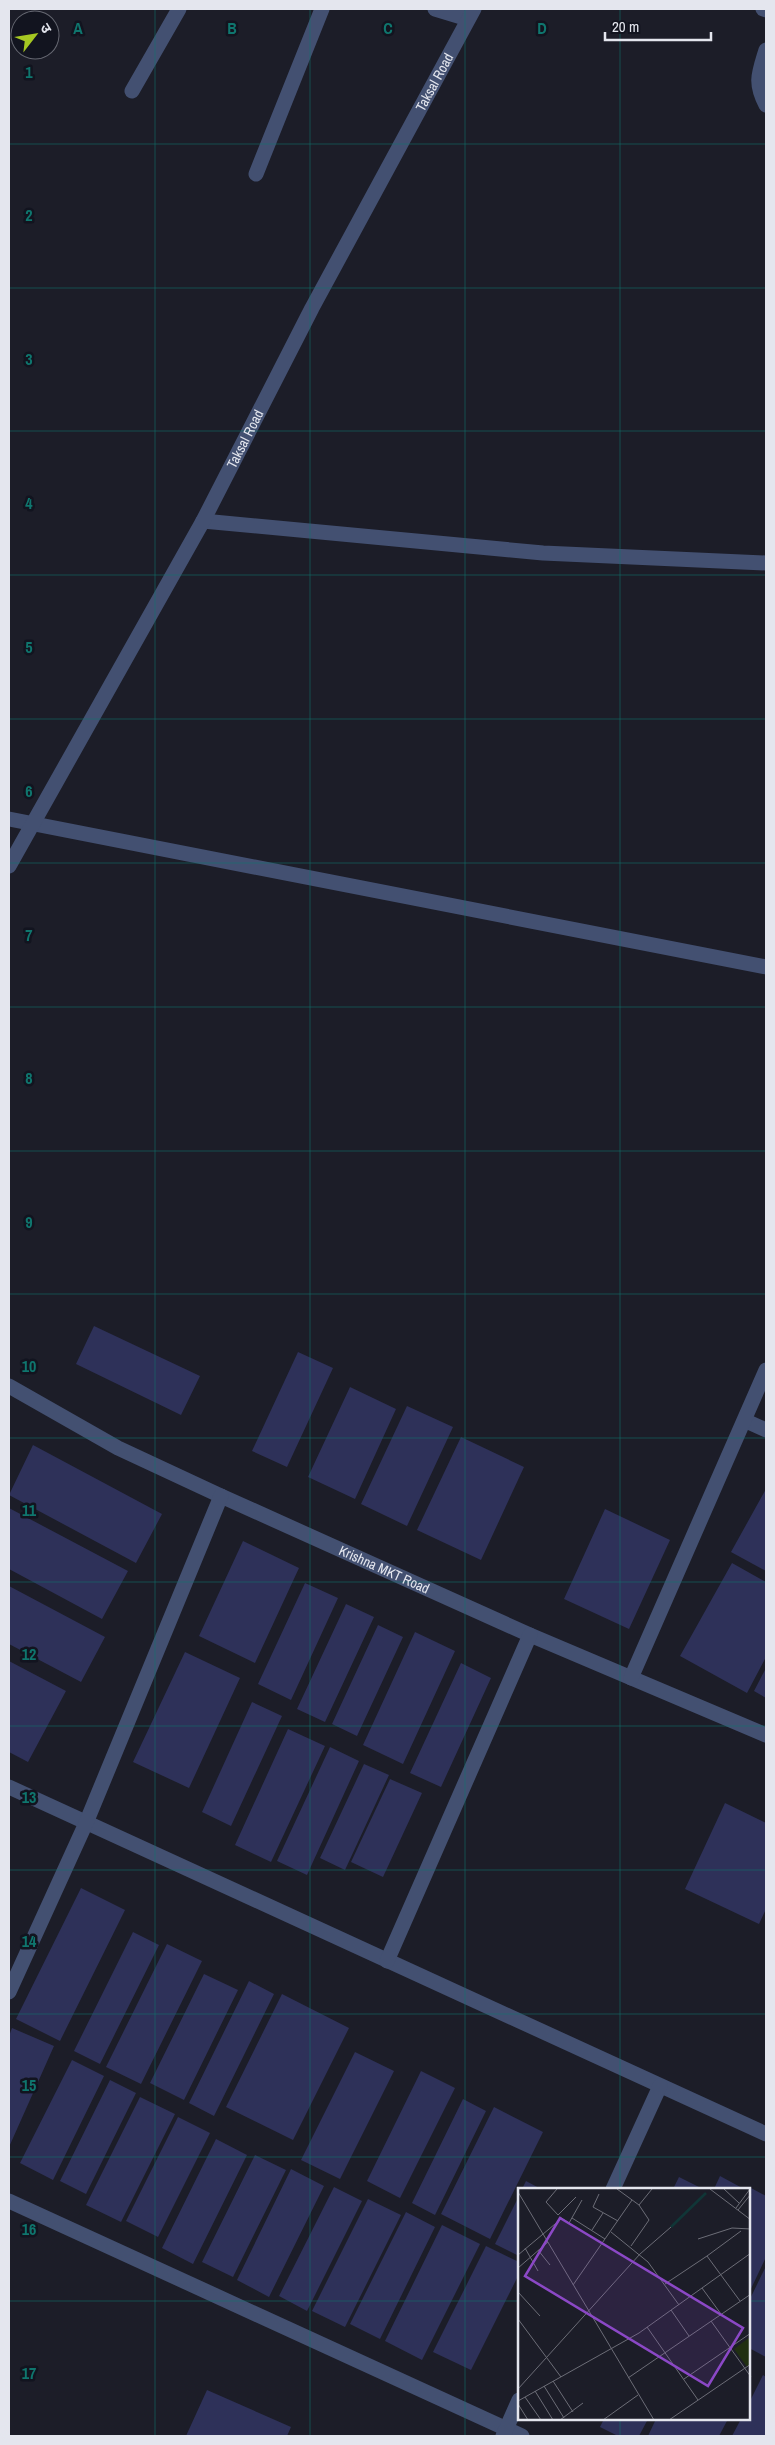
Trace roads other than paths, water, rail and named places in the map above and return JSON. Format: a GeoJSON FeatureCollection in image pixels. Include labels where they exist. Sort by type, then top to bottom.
{"type":"FeatureCollection","features":[{"type":"Feature","properties":{"kind":"street"},"geometry":{"type":"LineString","coordinates":[[132,90],[179,9]]}},
{"type":"Feature","properties":{"kind":"street"},"geometry":{"type":"LineString","coordinates":[[256,174],[322,9]]}},
{"type":"Feature","properties":{"kind":"street"},"geometry":{"type":"LineString","coordinates":[[435,9],[471,14]]}},
{"type":"Feature","properties":{"kind":"street","name":"Taksal Road"},"geometry":{"type":"LineString","coordinates":[[9,866],[203,521],[312,308],[471,14]]}},
{"type":"Feature","properties":{"kind":"street"},"geometry":{"type":"LineString","coordinates":[[766,50],[759,72],[758,91],[766,105]]}},
{"type":"Feature","properties":{"kind":"street"},"geometry":{"type":"LineString","coordinates":[[203,521],[543,553],[766,563]]}},
{"type":"Feature","properties":{"kind":"street"},"geometry":{"type":"LineString","coordinates":[[9,819],[31,825],[766,967]]}},
{"type":"Feature","properties":{"kind":"street"},"geometry":{"type":"LineString","coordinates":[[631,1678],[746,1420],[766,1370]]}},
{"type":"Feature","properties":{"kind":"street","name":"Krishna MKT Road"},"geometry":{"type":"LineString","coordinates":[[9,1386],[118,1448],[221,1496],[530,1635],[766,1734]]}},
{"type":"Feature","properties":{"kind":"street"},"geometry":{"type":"LineString","coordinates":[[746,1420],[766,1430]]}},
{"type":"Feature","properties":{"kind":"street"},"geometry":{"type":"LineString","coordinates":[[9,1992],[86,1823],[221,1496]]}},
{"type":"Feature","properties":{"kind":"street"},"geometry":{"type":"LineString","coordinates":[[387,1961],[530,1635]]}},
{"type":"Feature","properties":{"kind":"street"},"geometry":{"type":"LineString","coordinates":[[9,1787],[766,2134]]}},
{"type":"Feature","properties":{"kind":"street"},"geometry":{"type":"LineString","coordinates":[[613,2188],[660,2086]]}},
{"type":"Feature","properties":{"kind":"street"},"geometry":{"type":"LineString","coordinates":[[9,2201],[504,2433],[522,2436]]}},
{"type":"Feature","properties":{"kind":"street"},"geometry":{"type":"LineString","coordinates":[[504,2433],[518,2402]]}}]}
